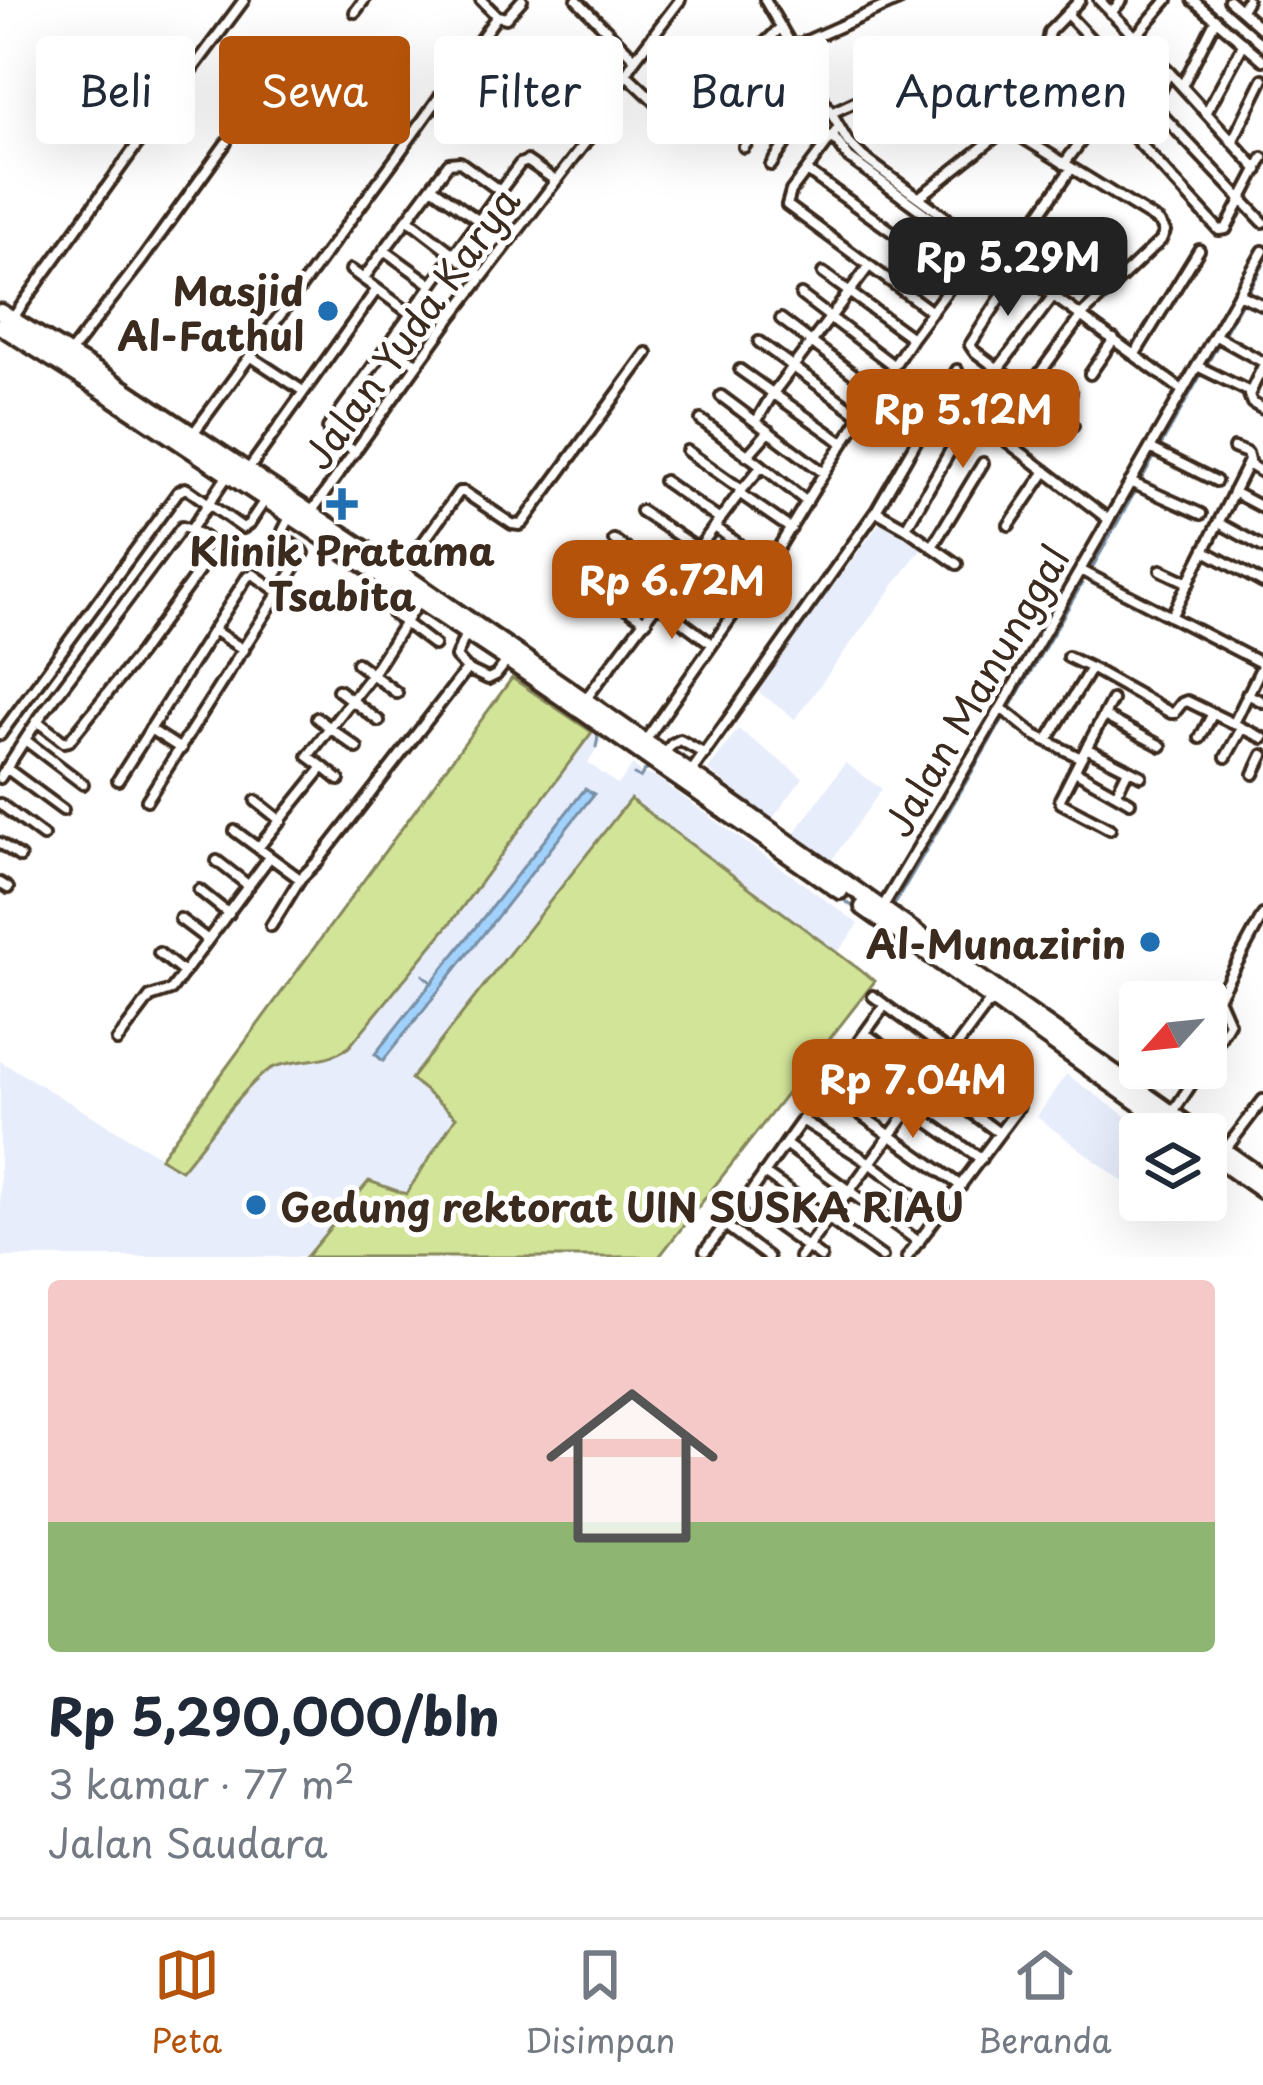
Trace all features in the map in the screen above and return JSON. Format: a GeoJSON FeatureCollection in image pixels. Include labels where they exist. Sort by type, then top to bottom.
{"type":"FeatureCollection","features":[{"type":"Feature","properties":{"kind":"highway"},"geometry":{"type":"LineString","coordinates":[[4,319],[69,354],[290,517],[401,581],[584,701],[690,773],[782,845]]}},
{"type":"Feature","properties":{"kind":"highway"},"geometry":{"type":"LineString","coordinates":[[4,319],[311,513],[401,581],[419,601],[1171,1113]]}},
{"type":"Feature","properties":{"kind":"highway"},"geometry":{"type":"LineString","coordinates":[[875,910],[991,1000],[1152,1113]]}},
{"type":"Feature","properties":{"kind":"highway"},"geometry":{"type":"LineString","coordinates":[[1227,1153],[1263,1178]]}},
{"type":"Feature","properties":{"kind":"highway"},"geometry":{"type":"LineString","coordinates":[[1227,1166],[1263,1191]]}},
{"type":"Feature","properties":{"kind":"street"},"geometry":{"type":"LineString","coordinates":[[4,319],[244,0]]}},
{"type":"Feature","properties":{"kind":"street"},"geometry":{"type":"LineString","coordinates":[[355,12],[364,0]]}},
{"type":"Feature","properties":{"kind":"street"},"geometry":{"type":"LineString","coordinates":[[481,0],[497,16],[506,18],[522,0]]}},
{"type":"Feature","properties":{"kind":"street"},"geometry":{"type":"LineString","coordinates":[[577,0],[635,59]]}},
{"type":"Feature","properties":{"kind":"street","name":"Jalan Yuda Karya"},"geometry":{"type":"LineString","coordinates":[[311,513],[588,140],[635,59],[680,0]]}},
{"type":"Feature","properties":{"kind":"street"},"geometry":{"type":"LineString","coordinates":[[765,0],[786,36]]}},
{"type":"Feature","properties":{"kind":"street"},"geometry":{"type":"LineString","coordinates":[[818,36],[899,0]]}},
{"type":"Feature","properties":{"kind":"street"},"geometry":{"type":"LineString","coordinates":[[1048,36],[1080,0]]}},
{"type":"Feature","properties":{"kind":"street"},"geometry":{"type":"LineString","coordinates":[[1099,0],[1134,36]]}},
{"type":"Feature","properties":{"kind":"street"},"geometry":{"type":"LineString","coordinates":[[1111,13],[1122,0]]}},
{"type":"Feature","properties":{"kind":"street"},"geometry":{"type":"LineString","coordinates":[[1136,36],[1167,0]]}},
{"type":"Feature","properties":{"kind":"street"},"geometry":{"type":"LineString","coordinates":[[1193,0],[1263,60]]}},
{"type":"Feature","properties":{"kind":"street"},"geometry":{"type":"LineString","coordinates":[[1229,0],[1263,29]]}},
{"type":"Feature","properties":{"kind":"street"},"geometry":{"type":"LineString","coordinates":[[1241,10],[1247,0]]}},
{"type":"Feature","properties":{"kind":"street"},"geometry":{"type":"LineString","coordinates":[[1068,15],[1088,36]]}},
{"type":"Feature","properties":{"kind":"street"},"geometry":{"type":"LineString","coordinates":[[191,436],[497,16]]}},
{"type":"Feature","properties":{"kind":"street"},"geometry":{"type":"LineString","coordinates":[[1181,86],[1216,20]]}},
{"type":"Feature","properties":{"kind":"street"},"geometry":{"type":"LineString","coordinates":[[772,36],[781,27]]}},
{"type":"Feature","properties":{"kind":"street"},"geometry":{"type":"LineString","coordinates":[[1206,113],[1244,44]]}},
{"type":"Feature","properties":{"kind":"street"},"geometry":{"type":"LineString","coordinates":[[1169,72],[1258,170]]}},
{"type":"Feature","properties":{"kind":"street"},"geometry":{"type":"LineString","coordinates":[[626,74],[647,94]]}},
{"type":"Feature","properties":{"kind":"street"},"geometry":{"type":"LineString","coordinates":[[1232,142],[1263,80]]}},
{"type":"Feature","properties":{"kind":"street"},"geometry":{"type":"LineString","coordinates":[[831,113],[853,103]]}},
{"type":"Feature","properties":{"kind":"street"},"geometry":{"type":"LineString","coordinates":[[829,110],[836,131],[893,183],[979,248],[1007,260],[1182,390]]}},
{"type":"Feature","properties":{"kind":"street"},"geometry":{"type":"LineString","coordinates":[[1169,123],[1263,222]]}},
{"type":"Feature","properties":{"kind":"street"},"geometry":{"type":"LineString","coordinates":[[836,131],[790,191],[787,206],[932,312]]}},
{"type":"Feature","properties":{"kind":"street"},"geometry":{"type":"LineString","coordinates":[[69,354],[225,144]]}},
{"type":"Feature","properties":{"kind":"street"},"geometry":{"type":"LineString","coordinates":[[771,165],[785,144]]}},
{"type":"Feature","properties":{"kind":"street"},"geometry":{"type":"LineString","coordinates":[[921,196],[987,144]]}},
{"type":"Feature","properties":{"kind":"street"},"geometry":{"type":"LineString","coordinates":[[1027,391],[1082,315],[1165,231],[1032,144]]}},
{"type":"Feature","properties":{"kind":"street"},"geometry":{"type":"LineString","coordinates":[[1007,260],[1081,144]]}},
{"type":"Feature","properties":{"kind":"street"},"geometry":{"type":"LineString","coordinates":[[1141,144],[1219,230],[1226,230],[1263,158]]}},
{"type":"Feature","properties":{"kind":"street"},"geometry":{"type":"LineString","coordinates":[[355,452],[328,428],[520,164],[527,161],[556,181]]}},
{"type":"Feature","properties":{"kind":"street"},"geometry":{"type":"LineString","coordinates":[[363,279],[449,163],[460,162],[500,191]]}},
{"type":"Feature","properties":{"kind":"street"},"geometry":{"type":"LineString","coordinates":[[807,170],[957,278]]}},
{"type":"Feature","properties":{"kind":"street"},"geometry":{"type":"LineString","coordinates":[[893,183],[921,196],[979,248]]}},
{"type":"Feature","properties":{"kind":"street"},"geometry":{"type":"LineString","coordinates":[[432,187],[479,221]]}},
{"type":"Feature","properties":{"kind":"street"},"geometry":{"type":"LineString","coordinates":[[408,219],[482,277]]}},
{"type":"Feature","properties":{"kind":"street"},"geometry":{"type":"LineString","coordinates":[[644,742],[768,565],[912,338],[979,248]]}},
{"type":"Feature","properties":{"kind":"street"},"geometry":{"type":"LineString","coordinates":[[384,250],[432,285]]}},
{"type":"Feature","properties":{"kind":"street"},"geometry":{"type":"LineString","coordinates":[[1135,354],[1199,250]]}},
{"type":"Feature","properties":{"kind":"street","name":"Jalan Manunggal"},"geometry":{"type":"LineString","coordinates":[[875,910],[1000,708],[1263,251]]}},
{"type":"Feature","properties":{"kind":"street"},"geometry":{"type":"LineString","coordinates":[[756,422],[772,393],[869,266]]}},
{"type":"Feature","properties":{"kind":"street"},"geometry":{"type":"LineString","coordinates":[[1018,269],[970,345],[1073,426]]}},
{"type":"Feature","properties":{"kind":"street"},"geometry":{"type":"LineString","coordinates":[[351,270],[411,314]]}},
{"type":"Feature","properties":{"kind":"street"},"geometry":{"type":"LineString","coordinates":[[823,273],[912,338]]}},
{"type":"Feature","properties":{"kind":"street"},"geometry":{"type":"LineString","coordinates":[[247,471],[377,290]]}},
{"type":"Feature","properties":{"kind":"street"},"geometry":{"type":"LineString","coordinates":[[1238,294],[1263,305]]}},
{"type":"Feature","properties":{"kind":"street"},"geometry":{"type":"LineString","coordinates":[[801,295],[894,366]]}},
{"type":"Feature","properties":{"kind":"street"},"geometry":{"type":"LineString","coordinates":[[998,369],[1054,295]]}},
{"type":"Feature","properties":{"kind":"street"},"geometry":{"type":"LineString","coordinates":[[781,319],[877,392]]}},
{"type":"Feature","properties":{"kind":"street"},"geometry":{"type":"LineString","coordinates":[[1216,336],[1263,364],[1249,399],[1263,410]]}},
{"type":"Feature","properties":{"kind":"street"},"geometry":{"type":"LineString","coordinates":[[1090,374],[1114,338]]}},
{"type":"Feature","properties":{"kind":"street"},"geometry":{"type":"LineString","coordinates":[[758,342],[861,416]]}},
{"type":"Feature","properties":{"kind":"street"},"geometry":{"type":"LineString","coordinates":[[389,343],[417,365]]}},
{"type":"Feature","properties":{"kind":"street"},"geometry":{"type":"LineString","coordinates":[[434,645],[405,625],[391,604],[453,496],[464,492],[512,524],[524,523],[646,353]]}},
{"type":"Feature","properties":{"kind":"street"},"geometry":{"type":"LineString","coordinates":[[250,356],[303,391]]}},
{"type":"Feature","properties":{"kind":"street"},"geometry":{"type":"LineString","coordinates":[[1197,366],[1250,392]]}},
{"type":"Feature","properties":{"kind":"street"},"geometry":{"type":"LineString","coordinates":[[740,370],[843,443]]}},
{"type":"Feature","properties":{"kind":"street"},"geometry":{"type":"LineString","coordinates":[[690,773],[876,512],[957,370]]}},
{"type":"Feature","properties":{"kind":"street"},"geometry":{"type":"LineString","coordinates":[[906,528],[984,392]]}},
{"type":"Feature","properties":{"kind":"street"},"geometry":{"type":"LineString","coordinates":[[1056,412],[1071,393]]}},
{"type":"Feature","properties":{"kind":"street"},"geometry":{"type":"LineString","coordinates":[[721,396],[824,473]]}},
{"type":"Feature","properties":{"kind":"street"},"geometry":{"type":"LineString","coordinates":[[971,414],[1108,520]]}},
{"type":"Feature","properties":{"kind":"street"},"geometry":{"type":"LineString","coordinates":[[701,420],[806,502]]}},
{"type":"Feature","properties":{"kind":"street"},"geometry":{"type":"LineString","coordinates":[[747,456],[769,431]]}},
{"type":"Feature","properties":{"kind":"street"},"geometry":{"type":"LineString","coordinates":[[1150,448],[1216,481]]}},
{"type":"Feature","properties":{"kind":"street"},"geometry":{"type":"LineString","coordinates":[[1172,616],[1248,464],[1247,454],[1234,448]]}},
{"type":"Feature","properties":{"kind":"street"},"geometry":{"type":"LineString","coordinates":[[687,451],[791,530]]}},
{"type":"Feature","properties":{"kind":"street"},"geometry":{"type":"LineString","coordinates":[[932,547],[983,463]]}},
{"type":"Feature","properties":{"kind":"street"},"geometry":{"type":"LineString","coordinates":[[1248,464],[1263,473]]}},
{"type":"Feature","properties":{"kind":"street"},"geometry":{"type":"LineString","coordinates":[[584,701],[762,466]]}},
{"type":"Feature","properties":{"kind":"street"},"geometry":{"type":"LineString","coordinates":[[1009,525],[1046,471]]}},
{"type":"Feature","properties":{"kind":"street"},"geometry":{"type":"LineString","coordinates":[[192,528],[228,475]]}},
{"type":"Feature","properties":{"kind":"street"},"geometry":{"type":"LineString","coordinates":[[664,482],[768,565]]}},
{"type":"Feature","properties":{"kind":"street"},"geometry":{"type":"LineString","coordinates":[[1130,482],[1201,514]]}},
{"type":"Feature","properties":{"kind":"street"},"geometry":{"type":"LineString","coordinates":[[0,735],[178,493],[185,488],[240,527],[249,524],[265,500]]}},
{"type":"Feature","properties":{"kind":"street"},"geometry":{"type":"LineString","coordinates":[[1233,492],[1263,508]]}},
{"type":"Feature","properties":{"kind":"street"},"geometry":{"type":"LineString","coordinates":[[641,511],[698,549]]}},
{"type":"Feature","properties":{"kind":"street"},"geometry":{"type":"LineString","coordinates":[[876,512],[957,564]]}},
{"type":"Feature","properties":{"kind":"street"},"geometry":{"type":"LineString","coordinates":[[147,800],[304,553],[284,537],[290,517]]}},
{"type":"Feature","properties":{"kind":"street"},"geometry":{"type":"LineString","coordinates":[[1219,523],[1263,547]]}},
{"type":"Feature","properties":{"kind":"street"},"geometry":{"type":"LineString","coordinates":[[0,778],[37,721],[182,526],[212,544],[214,550],[67,742],[37,721]]}},
{"type":"Feature","properties":{"kind":"street"},"geometry":{"type":"LineString","coordinates":[[614,540],[673,583]]}},
{"type":"Feature","properties":{"kind":"street"},"geometry":{"type":"LineString","coordinates":[[1205,551],[1263,583]]}},
{"type":"Feature","properties":{"kind":"street"},"geometry":{"type":"LineString","coordinates":[[688,564],[741,605]]}},
{"type":"Feature","properties":{"kind":"street"},"geometry":{"type":"LineString","coordinates":[[1080,570],[1263,664],[1247,694],[1226,757]]}},
{"type":"Feature","properties":{"kind":"street"},"geometry":{"type":"LineString","coordinates":[[1161,571],[1190,584]]}},
{"type":"Feature","properties":{"kind":"street"},"geometry":{"type":"LineString","coordinates":[[118,780],[250,575],[280,593]]}},
{"type":"Feature","properties":{"kind":"street"},"geometry":{"type":"LineString","coordinates":[[586,580],[646,622]]}},
{"type":"Feature","properties":{"kind":"street"},"geometry":{"type":"LineString","coordinates":[[308,756],[372,674],[419,601]]}},
{"type":"Feature","properties":{"kind":"street"},"geometry":{"type":"LineString","coordinates":[[658,604],[712,644]]}},
{"type":"Feature","properties":{"kind":"street"},"geometry":{"type":"LineString","coordinates":[[213,630],[244,650]]}},
{"type":"Feature","properties":{"kind":"street"},"geometry":{"type":"LineString","coordinates":[[466,632],[456,657],[467,669],[488,679],[508,660]]}},
{"type":"Feature","properties":{"kind":"street"},"geometry":{"type":"LineString","coordinates":[[1068,657],[1171,712],[1187,701],[1263,738]]}},
{"type":"Feature","properties":{"kind":"street"},"geometry":{"type":"LineString","coordinates":[[357,663],[397,693]]}},
{"type":"Feature","properties":{"kind":"street"},"geometry":{"type":"LineString","coordinates":[[1047,741],[1090,668]]}},
{"type":"Feature","properties":{"kind":"street"},"geometry":{"type":"LineString","coordinates":[[271,926],[300,879],[467,669]]}},
{"type":"Feature","properties":{"kind":"street"},"geometry":{"type":"LineString","coordinates":[[338,690],[379,721]]}},
{"type":"Feature","properties":{"kind":"street"},"geometry":{"type":"LineString","coordinates":[[1247,694],[1263,702]]}},
{"type":"Feature","properties":{"kind":"street"},"geometry":{"type":"LineString","coordinates":[[1110,830],[1060,799],[1112,700]]}},
{"type":"Feature","properties":{"kind":"street"},"geometry":{"type":"LineString","coordinates":[[1000,708],[1047,741],[1141,776]]}},
{"type":"Feature","properties":{"kind":"street"},"geometry":{"type":"LineString","coordinates":[[1200,738],[1213,713]]}},
{"type":"Feature","properties":{"kind":"street"},"geometry":{"type":"LineString","coordinates":[[1104,716],[1161,746]]}},
{"type":"Feature","properties":{"kind":"street"},"geometry":{"type":"LineString","coordinates":[[317,718],[357,748]]}},
{"type":"Feature","properties":{"kind":"street"},"geometry":{"type":"LineString","coordinates":[[150,729],[181,749]]}},
{"type":"Feature","properties":{"kind":"street"},"geometry":{"type":"LineString","coordinates":[[25,740],[83,784]]}},
{"type":"Feature","properties":{"kind":"street"},"geometry":{"type":"LineString","coordinates":[[663,755],[680,740],[705,754]]}},
{"type":"Feature","properties":{"kind":"street"},"geometry":{"type":"LineString","coordinates":[[299,749],[339,781]]}},
{"type":"Feature","properties":{"kind":"street"},"geometry":{"type":"LineString","coordinates":[[1254,774],[1263,755]]}},
{"type":"Feature","properties":{"kind":"street"},"geometry":{"type":"LineString","coordinates":[[258,848],[323,767]]}},
{"type":"Feature","properties":{"kind":"street"},"geometry":{"type":"LineString","coordinates":[[6,769],[63,810]]}},
{"type":"Feature","properties":{"kind":"street"},"geometry":{"type":"LineString","coordinates":[[1116,794],[1128,770]]}},
{"type":"Feature","properties":{"kind":"street"},"geometry":{"type":"LineString","coordinates":[[1076,771],[1130,802]]}},
{"type":"Feature","properties":{"kind":"street"},"geometry":{"type":"LineString","coordinates":[[256,801],[281,821]]}},
{"type":"Feature","properties":{"kind":"street"},"geometry":{"type":"LineString","coordinates":[[0,804],[43,836]]}},
{"type":"Feature","properties":{"kind":"street"},"geometry":{"type":"LineString","coordinates":[[235,831],[300,879]]}},
{"type":"Feature","properties":{"kind":"street"},"geometry":{"type":"LineString","coordinates":[[0,843],[20,857]]}},
{"type":"Feature","properties":{"kind":"street"},"geometry":{"type":"LineString","coordinates":[[117,1041],[146,1001],[171,990],[269,857]]}},
{"type":"Feature","properties":{"kind":"street"},"geometry":{"type":"LineString","coordinates":[[217,862],[249,886]]}},
{"type":"Feature","properties":{"kind":"street"},"geometry":{"type":"LineString","coordinates":[[199,890],[229,914]]}},
{"type":"Feature","properties":{"kind":"street"},"geometry":{"type":"LineString","coordinates":[[1227,981],[1263,915]]}},
{"type":"Feature","properties":{"kind":"street"},"geometry":{"type":"LineString","coordinates":[[180,919],[208,940]]}},
{"type":"Feature","properties":{"kind":"street"},"geometry":{"type":"LineString","coordinates":[[159,953],[184,973]]}},
{"type":"Feature","properties":{"kind":"street"},"geometry":{"type":"LineString","coordinates":[[873,997],[951,1054]]}},
{"type":"Feature","properties":{"kind":"street"},"geometry":{"type":"LineString","coordinates":[[800,1257],[991,1000]]}},
{"type":"Feature","properties":{"kind":"street"},"geometry":{"type":"LineString","coordinates":[[706,1255],[885,1005]]}},
{"type":"Feature","properties":{"kind":"street"},"geometry":{"type":"LineString","coordinates":[[865,1033],[999,1133]]}},
{"type":"Feature","properties":{"kind":"street"},"geometry":{"type":"LineString","coordinates":[[844,1062],[981,1159]]}},
{"type":"Feature","properties":{"kind":"street"},"geometry":{"type":"LineString","coordinates":[[825,1089],[961,1186]]}},
{"type":"Feature","properties":{"kind":"street"},"geometry":{"type":"LineString","coordinates":[[1227,1147],[1263,1100]]}},
{"type":"Feature","properties":{"kind":"street"},"geometry":{"type":"LineString","coordinates":[[908,1257],[1016,1106]]}},
{"type":"Feature","properties":{"kind":"street"},"geometry":{"type":"LineString","coordinates":[[802,1120],[939,1214]]}},
{"type":"Feature","properties":{"kind":"street"},"geometry":{"type":"LineString","coordinates":[[785,1144],[919,1242]]}},
{"type":"Feature","properties":{"kind":"street"},"geometry":{"type":"LineString","coordinates":[[764,1173],[882,1257]]}},
{"type":"Feature","properties":{"kind":"street"},"geometry":{"type":"LineString","coordinates":[[744,1202],[821,1257]]}},
{"type":"Feature","properties":{"kind":"street"},"geometry":{"type":"LineString","coordinates":[[725,1226],[768,1257]]}},
{"type":"Feature","properties":{"kind":"shaded area"},"geometry":{"type":"Polygon","coordinates":[[[884,517],[923,546],[795,719],[756,690],[884,517]]]}},
{"type":"Feature","properties":{"kind":"shaded area"},"geometry":{"type":"Polygon","coordinates":[[[512,678],[602,739],[588,763],[618,785],[633,765],[655,777],[859,924],[610,1257],[0,1257],[0,1061],[161,1157],[512,678]]]}},
{"type":"Feature","properties":{"kind":"shaded area"},"geometry":{"type":"Polygon","coordinates":[[[738,729],[803,778],[772,819],[708,770],[738,729]]]}},
{"type":"Feature","properties":{"kind":"shaded area"},"geometry":{"type":"Polygon","coordinates":[[[845,763],[882,789],[829,864],[792,837],[845,763]]]}},
{"type":"Feature","properties":{"kind":"shaded area"},"geometry":{"type":"Polygon","coordinates":[[[1066,1074],[1121,1113],[1119,1178],[1037,1117],[1066,1074]]]}},
{"type":"Feature","properties":{"kind":"green space"},"geometry":{"type":"Polygon","coordinates":[[[512,678],[592,732],[452,921],[349,1047],[332,1056],[267,1072],[241,1096],[181,1170],[160,1158],[512,678]]]}},
{"type":"Feature","properties":{"kind":"green space"},"geometry":{"type":"Polygon","coordinates":[[[630,799],[875,981],[659,1257],[306,1257],[369,1181],[406,1194],[456,1117],[411,1079],[630,799]]]}},
{"type":"Feature","properties":{"kind":"water"},"geometry":{"type":"Polygon","coordinates":[[[585,789],[594,794],[383,1061],[375,1054],[585,789]]]}},
{"type":"Feature","properties":{"kind":"waterway"},"geometry":{"type":"LineString","coordinates":[[1247,294],[1263,266]]}},
{"type":"Feature","properties":{"kind":"waterway"},"geometry":{"type":"LineString","coordinates":[[1160,447],[1243,301]]}},
{"type":"Feature","properties":{"kind":"waterway"},"geometry":{"type":"LineString","coordinates":[[55,369],[114,406]]}},
{"type":"Feature","properties":{"kind":"waterway"},"geometry":{"type":"LineString","coordinates":[[1141,480],[1155,456]]}},
{"type":"Feature","properties":{"kind":"waterway"},"geometry":{"type":"LineString","coordinates":[[1091,570],[1136,490]]}},
{"type":"Feature","properties":{"kind":"waterway"},"geometry":{"type":"LineString","coordinates":[[893,907],[1082,584]]}},
{"type":"Feature","properties":{"kind":"waterway"},"geometry":{"type":"LineString","coordinates":[[595,727],[596,747]]}},
{"type":"Feature","properties":{"kind":"waterway"},"geometry":{"type":"LineString","coordinates":[[634,775],[640,778],[654,768]]}},
{"type":"Feature","properties":{"kind":"waterway"},"geometry":{"type":"LineString","coordinates":[[840,897],[856,909]]}},
{"type":"Feature","properties":{"kind":"waterway"},"geometry":{"type":"LineString","coordinates":[[423,975],[432,983]]}},
{"type":"Feature","properties":{"kind":"place","name":"Masjid Al-Fathul"},"geometry":{"type":"Point","coordinates":[328,311]}},
{"type":"Feature","properties":{"kind":"place","name":"Klinik Pratama Tsabita"},"geometry":{"type":"Point","coordinates":[342,504]}},
{"type":"Feature","properties":{"kind":"place","name":"Al-Munazirin"},"geometry":{"type":"Point","coordinates":[1150,942]}},
{"type":"Feature","properties":{"kind":"place","name":"Gedung rektorat UIN SUSKA RIAU"},"geometry":{"type":"Point","coordinates":[256,1205]}}]}
